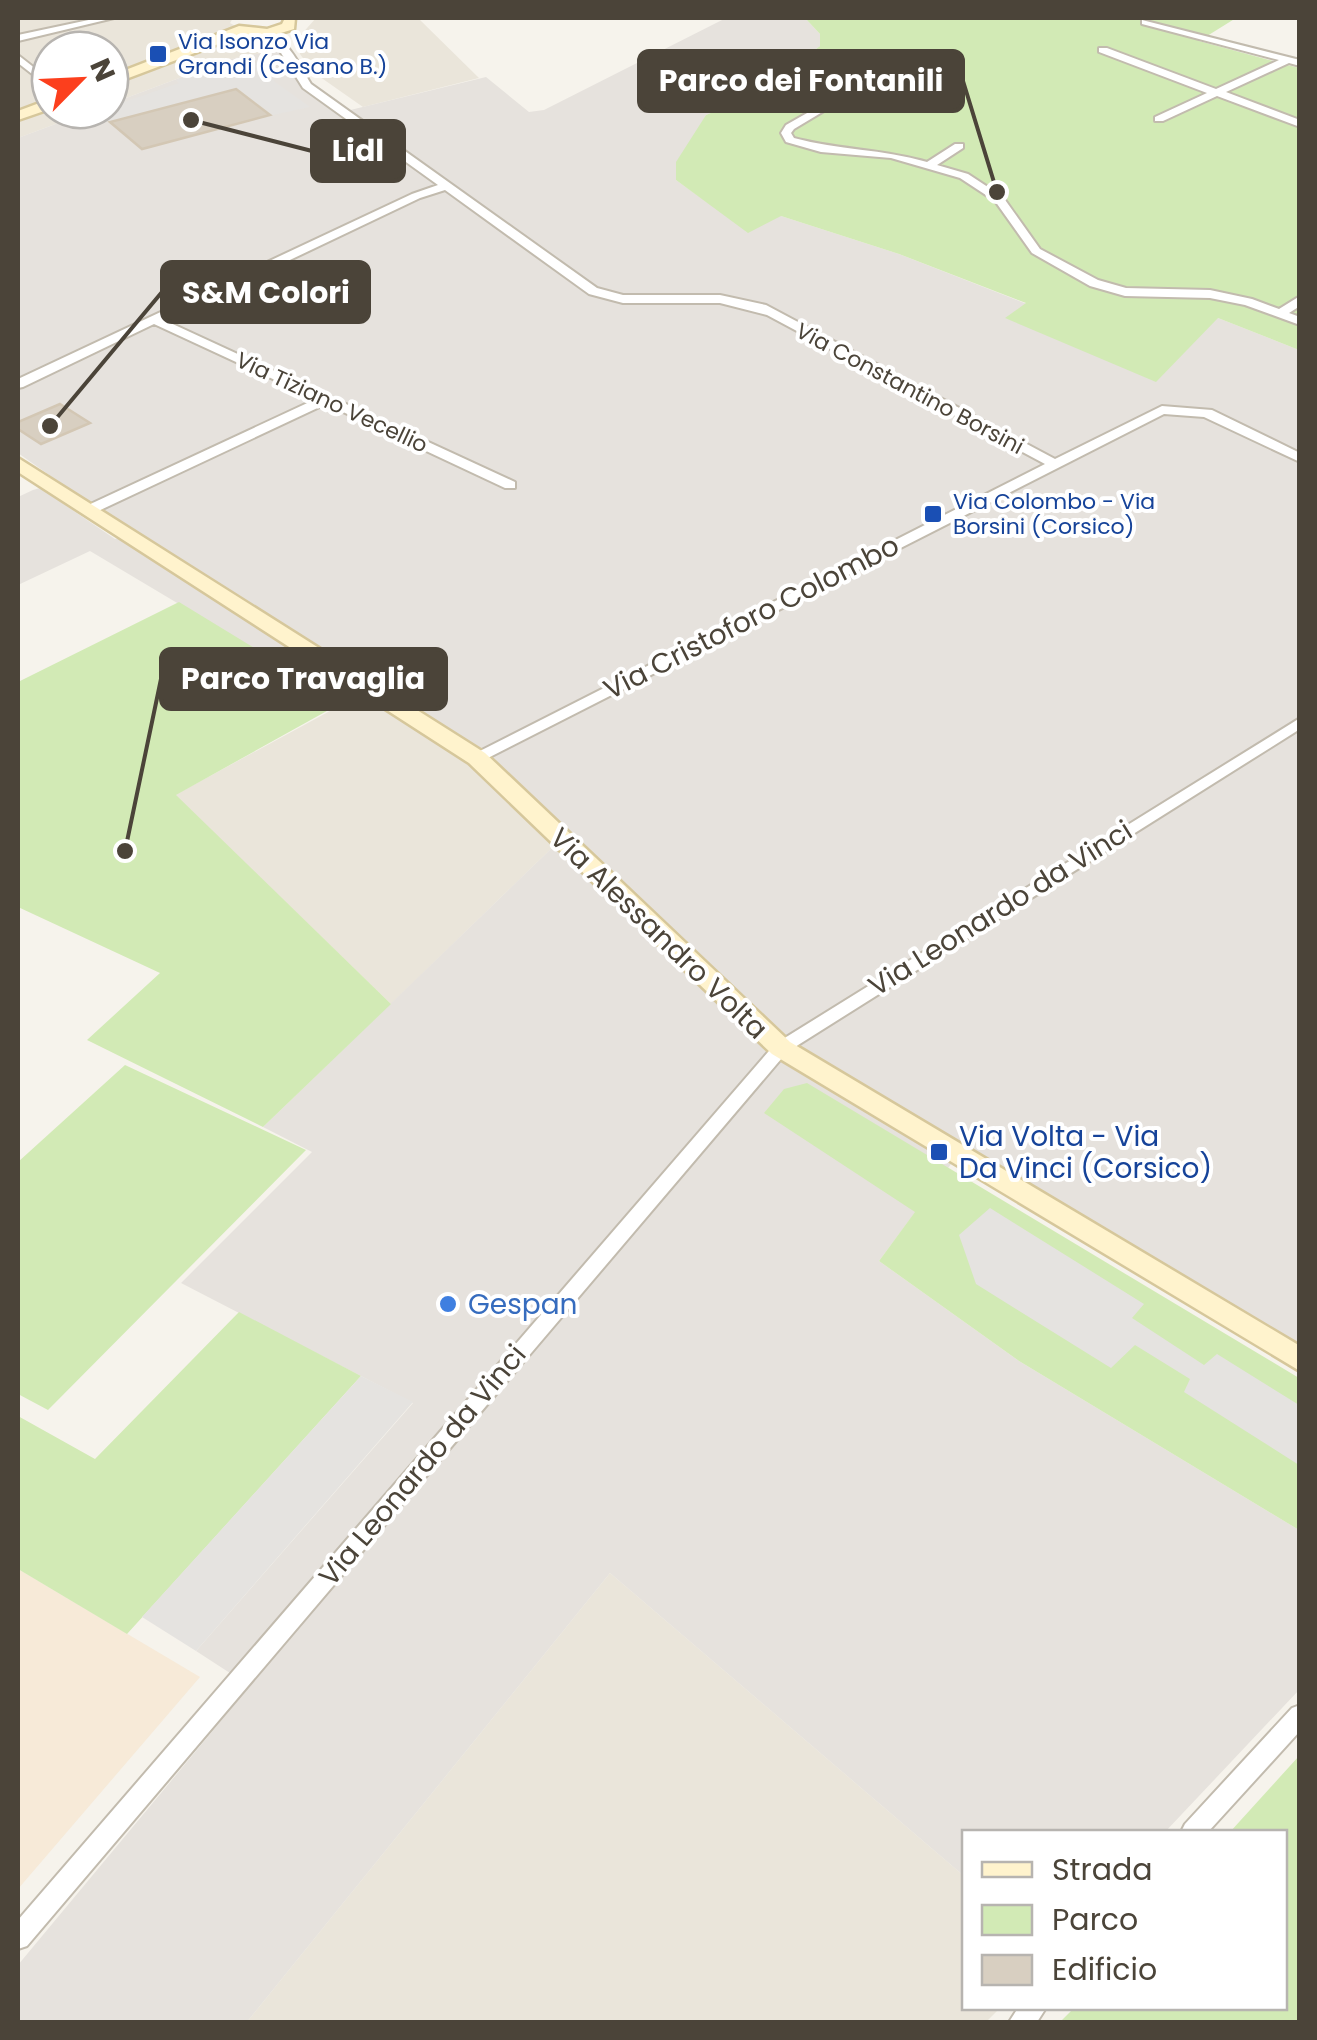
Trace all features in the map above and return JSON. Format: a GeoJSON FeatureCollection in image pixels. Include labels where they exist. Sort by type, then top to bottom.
{"type":"FeatureCollection","features":[{"type":"Feature","properties":{"kind":"street"},"geometry":{"type":"LineString","coordinates":[[18,38],[109,18]]}},
{"type":"Feature","properties":{"kind":"street"},"geometry":{"type":"LineString","coordinates":[[1146,22],[1294,62]]}},
{"type":"Feature","properties":{"kind":"street"},"geometry":{"type":"LineString","coordinates":[[130,73],[251,25],[287,25]]}},
{"type":"Feature","properties":{"kind":"street","name":"Via Constantino Borsini"},"geometry":{"type":"LineString","coordinates":[[287,25],[307,86],[593,291],[613,298],[720,299],[768,312],[1052,463]]}},
{"type":"Feature","properties":{"kind":"street"},"geometry":{"type":"LineString","coordinates":[[1103,50],[1300,124]]}},
{"type":"Feature","properties":{"kind":"street"},"geometry":{"type":"LineString","coordinates":[[1159,118],[1294,62]]}},
{"type":"Feature","properties":{"kind":"street"},"geometry":{"type":"LineString","coordinates":[[830,103],[790,127],[786,133],[790,140],[803,146],[892,154],[931,164],[983,186],[1013,214],[1036,251],[1094,283],[1125,292],[1210,294],[1300,321]]}},
{"type":"Feature","properties":{"kind":"street"},"geometry":{"type":"LineString","coordinates":[[931,164],[959,146]]}},
{"type":"Feature","properties":{"kind":"street"},"geometry":{"type":"LineString","coordinates":[[18,384],[416,196],[448,186]]}},
{"type":"Feature","properties":{"kind":"street"},"geometry":{"type":"LineString","coordinates":[[1280,314],[1300,300]]}},
{"type":"Feature","properties":{"kind":"street","name":"Via Tiziano Vecellio"},"geometry":{"type":"LineString","coordinates":[[154,320],[510,485]]}},
{"type":"Feature","properties":{"kind":"street"},"geometry":{"type":"LineString","coordinates":[[89,510],[325,400]]}},
{"type":"Feature","properties":{"kind":"street","name":"Via Cristoforo Colombo"},"geometry":{"type":"LineString","coordinates":[[477,758],[1162,410],[1207,412],[1300,458]]}},
{"type":"Feature","properties":{"kind":"street","name":"Via Alessandro Volta"},"geometry":{"type":"LineString","coordinates":[[18,464],[477,758],[781,1048],[1295,1351]]}},
{"type":"Feature","properties":{"kind":"street","name":"Via Leonardo da Vinci"},"geometry":{"type":"LineString","coordinates":[[18,1938],[781,1048],[1300,722]]}},
{"type":"Feature","properties":{"kind":"street"},"geometry":{"type":"LineString","coordinates":[[1195,1830],[1300,1716]]}},
{"type":"Feature","properties":{"kind":"shaded area"},"geometry":{"type":"Polygon","coordinates":[[[18,18],[233,18],[230,23],[277,50],[230,59],[130,96],[130,30],[30,30],[30,130],[39,130],[18,138],[18,18]]]}},
{"type":"Feature","properties":{"kind":"shaded area"},"geometry":{"type":"Polygon","coordinates":[[[316,18],[418,18],[479,78],[363,107],[313,72],[300,54],[299,37],[316,18]]]}},
{"type":"Feature","properties":{"kind":"shaded area"},"geometry":{"type":"Polygon","coordinates":[[[726,18],[805,18],[820,34],[820,46],[762,91],[706,115],[676,180],[711,205],[781,216],[899,254],[1027,304],[1006,319],[1218,318],[1299,350],[1299,1352],[789,1048],[483,758],[374,688],[343,702],[90,551],[18,585],[18,497],[33,490],[40,488],[115,539],[133,534],[18,453],[18,138],[39,130],[130,130],[130,96],[230,59],[277,50],[301,87],[338,113],[486,77],[529,112],[544,110],[726,18]]]}},
{"type":"Feature","properties":{"kind":"shaded area"},"geometry":{"type":"Polygon","coordinates":[[[263,61],[278,72],[270,74],[275,82],[310,107],[273,115],[237,88],[130,120],[130,100],[179,83],[176,80],[263,61]]]}},
{"type":"Feature","properties":{"kind":"shaded area"},"geometry":{"type":"Polygon","coordinates":[[[363,693],[472,760],[557,843],[391,1004],[175,795],[363,693]]]}},
{"type":"Feature","properties":{"kind":"shaded area"},"geometry":{"type":"Polygon","coordinates":[[[557,843],[742,1024],[957,1156],[879,1261],[1019,1361],[1299,1530],[1299,1690],[1167,1830],[962,1830],[962,1874],[610,1573],[247,2022],[18,2022],[18,1965],[250,1686],[196,1651],[413,1403],[181,1283],[312,1152],[263,1127],[557,843]]]}},
{"type":"Feature","properties":{"kind":"shaded area"},"geometry":{"type":"Polygon","coordinates":[[[990,1208],[1144,1304],[1132,1318],[1204,1365],[1217,1354],[1299,1405],[1299,1465],[1184,1392],[1190,1379],[1135,1345],[1111,1368],[976,1284],[959,1235],[990,1208]]]}},
{"type":"Feature","properties":{"kind":"shaded area"},"geometry":{"type":"Polygon","coordinates":[[[361,1376],[413,1402],[196,1651],[142,1617],[361,1376]]]}},
{"type":"Feature","properties":{"kind":"shaded area"},"geometry":{"type":"Polygon","coordinates":[[[18,1569],[200,1677],[18,1889],[18,1569]]]}},
{"type":"Feature","properties":{"kind":"shaded area"},"geometry":{"type":"Polygon","coordinates":[[[610,1573],[962,1874],[962,2010],[998,2010],[986,2022],[247,2022],[610,1573]]]}},
{"type":"Feature","properties":{"kind":"green space"},"geometry":{"type":"Polygon","coordinates":[[[805,18],[1236,18],[1199,41],[1299,68],[1299,350],[1218,318],[1156,382],[1005,318],[1026,303],[899,254],[781,216],[748,233],[676,180],[676,162],[706,115],[762,91],[820,46],[820,34],[805,18]]]}},
{"type":"Feature","properties":{"kind":"green space"},"geometry":{"type":"Polygon","coordinates":[[[179,602],[343,702],[176,795],[391,1004],[263,1127],[87,1040],[160,973],[18,907],[18,682],[179,602]]]}},
{"type":"Feature","properties":{"kind":"green space"},"geometry":{"type":"Polygon","coordinates":[[[125,1065],[306,1150],[48,1410],[18,1394],[18,1162],[125,1065]]]}},
{"type":"Feature","properties":{"kind":"green space"},"geometry":{"type":"Polygon","coordinates":[[[807,1083],[1299,1378],[1299,1530],[1019,1361],[879,1261],[915,1212],[764,1113],[784,1089],[807,1083]]]}},
{"type":"Feature","properties":{"kind":"green space"},"geometry":{"type":"Polygon","coordinates":[[[239,1312],[361,1376],[127,1634],[18,1569],[18,1416],[95,1459],[239,1312]]]}},
{"type":"Feature","properties":{"kind":"green space"},"geometry":{"type":"Polygon","coordinates":[[[1299,1756],[1299,2022],[1060,2022],[1072,2010],[1287,2010],[1287,1830],[1232,1830],[1299,1756]]]}},
{"type":"Feature","properties":{"kind":"building"},"geometry":{"type":"Polygon","coordinates":[[[236,89],[270,115],[142,149],[119,130],[130,130],[130,117],[236,89]]]}},
{"type":"Feature","properties":{"kind":"building"},"geometry":{"type":"Polygon","coordinates":[[[60,404],[90,423],[41,444],[18,429],[18,422],[60,404]]]}},
{"type":"Feature","properties":{"kind":"place","name":"Via Isonzo Via Grandi (Cesano B.)"},"geometry":{"type":"Point","coordinates":[158,54]}},
{"type":"Feature","properties":{"kind":"place","name":"Lidl"},"geometry":{"type":"Point","coordinates":[191,120]}},
{"type":"Feature","properties":{"kind":"place","name":"Parco dei Fontanili"},"geometry":{"type":"Point","coordinates":[997,192]}},
{"type":"Feature","properties":{"kind":"place","name":"S&M Colori"},"geometry":{"type":"Point","coordinates":[50,426]}},
{"type":"Feature","properties":{"kind":"place","name":"Via Colombo - Via Borsini (Corsico)"},"geometry":{"type":"Point","coordinates":[933,514]}},
{"type":"Feature","properties":{"kind":"place","name":"Parco Travaglia"},"geometry":{"type":"Point","coordinates":[125,851]}},
{"type":"Feature","properties":{"kind":"place","name":"Via Volta - Via Da Vinci (Corsico)"},"geometry":{"type":"Point","coordinates":[939,1152]}},
{"type":"Feature","properties":{"kind":"place","name":"Gespan"},"geometry":{"type":"Point","coordinates":[448,1304]}}]}
